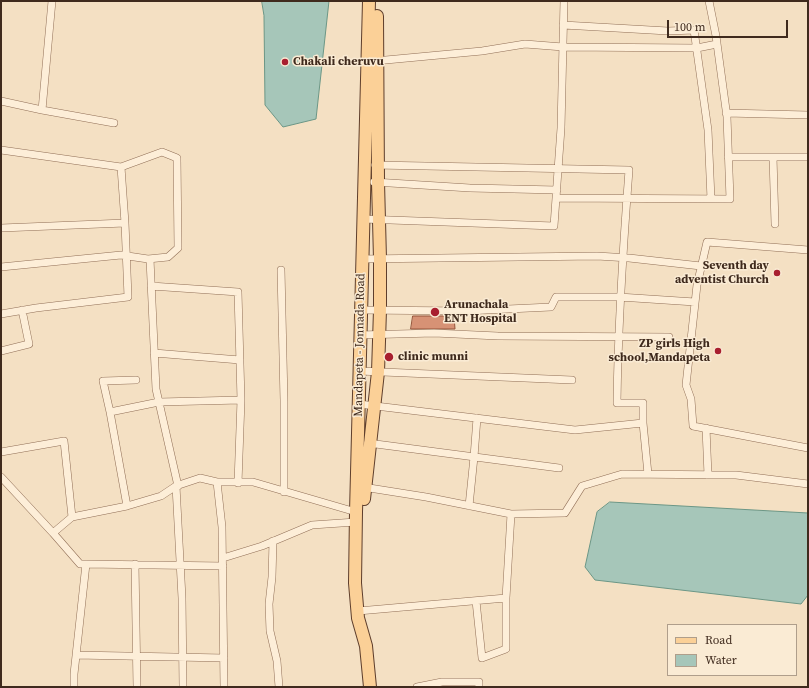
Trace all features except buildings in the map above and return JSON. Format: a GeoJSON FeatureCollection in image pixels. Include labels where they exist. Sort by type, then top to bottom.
{"type":"FeatureCollection","features":[{"type":"Feature","properties":{"kind":"main road","name":"Mandapeta - Jonnada Road"},"geometry":{"type":"LineString","coordinates":[[369,1],[372,62],[364,182],[358,442],[360,487],[356,517],[355,583],[361,610],[358,618],[366,646],[370,687]]}},
{"type":"Feature","properties":{"kind":"main road"},"geometry":{"type":"LineString","coordinates":[[361,610],[360,487],[370,444],[378,372],[380,310],[378,165],[372,62],[377,1]]}},
{"type":"Feature","properties":{"kind":"street"},"geometry":{"type":"LineString","coordinates":[[42,110],[52,1]]}},
{"type":"Feature","properties":{"kind":"street"},"geometry":{"type":"LineString","coordinates":[[363,219],[554,226],[561,128],[564,1]]}},
{"type":"Feature","properties":{"kind":"street"},"geometry":{"type":"LineString","coordinates":[[364,182],[627,199],[730,199],[726,113],[717,44],[709,1]]}},
{"type":"Feature","properties":{"kind":"street"},"geometry":{"type":"LineString","coordinates":[[563,25],[624,29],[694,30],[708,130],[711,199]]}},
{"type":"Feature","properties":{"kind":"street"},"geometry":{"type":"LineString","coordinates":[[372,62],[482,51],[525,44],[563,47],[697,48],[717,44]]}},
{"type":"Feature","properties":{"kind":"street"},"geometry":{"type":"LineString","coordinates":[[1,101],[114,123]]}},
{"type":"Feature","properties":{"kind":"street"},"geometry":{"type":"LineString","coordinates":[[726,113],[808,115]]}},
{"type":"Feature","properties":{"kind":"street"},"geometry":{"type":"LineString","coordinates":[[1,150],[121,167],[162,152],[178,158],[178,248],[168,257],[150,259],[121,255],[1,267]]}},
{"type":"Feature","properties":{"kind":"street"},"geometry":{"type":"LineString","coordinates":[[728,156],[808,156]]}},
{"type":"Feature","properties":{"kind":"street"},"geometry":{"type":"LineString","coordinates":[[773,157],[775,224]]}},
{"type":"Feature","properties":{"kind":"street"},"geometry":{"type":"LineString","coordinates":[[365,165],[629,170],[622,257],[618,337],[617,403],[643,402],[643,423],[648,474]]}},
{"type":"Feature","properties":{"kind":"street"},"geometry":{"type":"LineString","coordinates":[[1,314],[128,297],[121,167]]}},
{"type":"Feature","properties":{"kind":"street"},"geometry":{"type":"LineString","coordinates":[[1,228],[125,223]]}},
{"type":"Feature","properties":{"kind":"street"},"geometry":{"type":"LineString","coordinates":[[808,250],[707,242],[697,285],[686,385],[691,399],[693,426],[808,448]]}},
{"type":"Feature","properties":{"kind":"street"},"geometry":{"type":"LineString","coordinates":[[362,260],[597,256],[622,257],[701,266]]}},
{"type":"Feature","properties":{"kind":"street"},"geometry":{"type":"LineString","coordinates":[[150,259],[156,389],[177,486],[183,687]]}},
{"type":"Feature","properties":{"kind":"street"},"geometry":{"type":"LineString","coordinates":[[281,270],[284,401],[284,492]]}},
{"type":"Feature","properties":{"kind":"street"},"geometry":{"type":"LineString","coordinates":[[151,286],[238,292],[241,400],[238,483]]}},
{"type":"Feature","properties":{"kind":"street"},"geometry":{"type":"LineString","coordinates":[[361,310],[465,311],[551,307],[556,297],[620,297],[695,302]]}},
{"type":"Feature","properties":{"kind":"street"},"geometry":{"type":"LineString","coordinates":[[1,351],[29,344],[22,310]]}},
{"type":"Feature","properties":{"kind":"street"},"geometry":{"type":"LineString","coordinates":[[360,335],[434,333],[498,336],[669,337]]}},
{"type":"Feature","properties":{"kind":"street"},"geometry":{"type":"LineString","coordinates":[[154,354],[240,360]]}},
{"type":"Feature","properties":{"kind":"street"},"geometry":{"type":"LineString","coordinates":[[359,371],[572,380]]}},
{"type":"Feature","properties":{"kind":"street"},"geometry":{"type":"LineString","coordinates":[[127,506],[103,381],[136,380]]}},
{"type":"Feature","properties":{"kind":"street"},"geometry":{"type":"LineString","coordinates":[[110,412],[159,402],[241,400]]}},
{"type":"Feature","properties":{"kind":"street"},"geometry":{"type":"LineString","coordinates":[[359,404],[575,430],[643,423]]}},
{"type":"Feature","properties":{"kind":"street"},"geometry":{"type":"LineString","coordinates":[[469,506],[476,418]]}},
{"type":"Feature","properties":{"kind":"street"},"geometry":{"type":"LineString","coordinates":[[706,428],[708,475]]}},
{"type":"Feature","properties":{"kind":"street"},"geometry":{"type":"LineString","coordinates":[[1,452],[64,441],[72,517]]}},
{"type":"Feature","properties":{"kind":"street"},"geometry":{"type":"LineString","coordinates":[[358,442],[559,468]]}},
{"type":"Feature","properties":{"kind":"street"},"geometry":{"type":"LineString","coordinates":[[360,487],[511,514],[565,513],[582,486],[622,474],[736,475],[808,484]]}},
{"type":"Feature","properties":{"kind":"street"},"geometry":{"type":"LineString","coordinates":[[1,477],[80,564],[180,565],[223,562],[312,524],[356,517]]}},
{"type":"Feature","properties":{"kind":"street"},"geometry":{"type":"LineString","coordinates":[[53,533],[72,517],[127,506],[161,496],[177,486],[200,478],[217,482],[253,482],[356,517]]}},
{"type":"Feature","properties":{"kind":"street"},"geometry":{"type":"LineString","coordinates":[[217,482],[222,527],[224,687]]}},
{"type":"Feature","properties":{"kind":"street"},"geometry":{"type":"LineString","coordinates":[[476,601],[482,658],[506,649],[506,598],[511,514]]}},
{"type":"Feature","properties":{"kind":"street"},"geometry":{"type":"LineString","coordinates":[[273,541],[272,577],[269,604],[270,631],[277,661],[279,687]]}},
{"type":"Feature","properties":{"kind":"street"},"geometry":{"type":"LineString","coordinates":[[74,687],[74,674],[86,564]]}},
{"type":"Feature","properties":{"kind":"street"},"geometry":{"type":"LineString","coordinates":[[135,564],[137,687]]}},
{"type":"Feature","properties":{"kind":"street"},"geometry":{"type":"LineString","coordinates":[[361,610],[506,598]]}},
{"type":"Feature","properties":{"kind":"street"},"geometry":{"type":"LineString","coordinates":[[76,655],[224,658]]}},
{"type":"Feature","properties":{"kind":"street"},"geometry":{"type":"LineString","coordinates":[[416,687],[442,682],[479,682],[479,687]]}},
{"type":"Feature","properties":{"kind":"water"},"geometry":{"type":"Polygon","coordinates":[[[262,1],[329,1],[316,119],[283,127],[265,105],[264,16],[262,1]]]}},
{"type":"Feature","properties":{"kind":"water"},"geometry":{"type":"Polygon","coordinates":[[[610,502],[808,513],[808,595],[801,604],[595,580],[585,567],[597,512],[610,502]]]}},
{"type":"Feature","properties":{"kind":"place","name":"Chakali cheruvu"},"geometry":{"type":"Point","coordinates":[285,62]}},
{"type":"Feature","properties":{"kind":"place","name":"Seventh day adventist Church"},"geometry":{"type":"Point","coordinates":[777,273]}},
{"type":"Feature","properties":{"kind":"place","name":"Arunachala ENT Hospital"},"geometry":{"type":"Point","coordinates":[435,312]}},
{"type":"Feature","properties":{"kind":"place","name":"ZP girls High school,Mandapeta"},"geometry":{"type":"Point","coordinates":[718,351]}},
{"type":"Feature","properties":{"kind":"place","name":"clinic munni"},"geometry":{"type":"Point","coordinates":[389,357]}}]}
